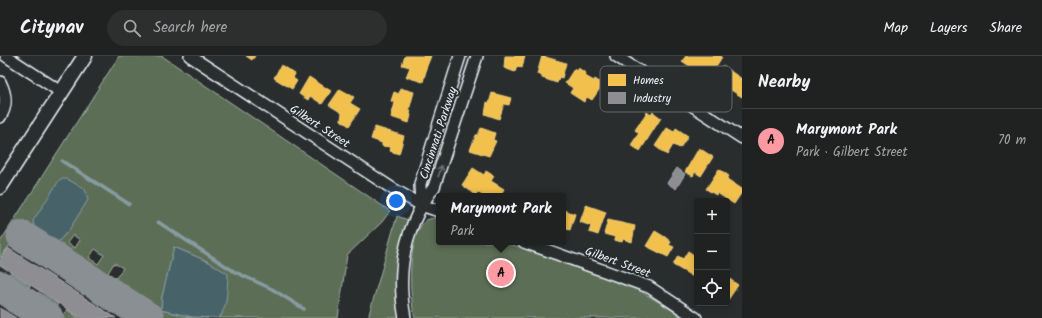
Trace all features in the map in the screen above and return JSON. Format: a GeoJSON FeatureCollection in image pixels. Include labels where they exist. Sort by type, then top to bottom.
{"type":"FeatureCollection","features":[{"type":"Feature","properties":{"kind":"street"},"geometry":{"type":"LineString","coordinates":[[6,56],[61,92]]}},
{"type":"Feature","properties":{"kind":"street"},"geometry":{"type":"LineString","coordinates":[[0,187],[85,56]]}},
{"type":"Feature","properties":{"kind":"street","name":"Gilbert Street"},"geometry":{"type":"LineString","coordinates":[[190,56],[393,188],[421,205],[436,210]]}},
{"type":"Feature","properties":{"kind":"street","name":"Cincinnati Parkway"},"geometry":{"type":"LineString","coordinates":[[421,205],[420,184],[460,56]]}},
{"type":"Feature","properties":{"kind":"street","name":"Cincinnati Parkway"},"geometry":{"type":"LineString","coordinates":[[421,205],[434,187],[477,56]]}},
{"type":"Feature","properties":{"kind":"street"},"geometry":{"type":"LineString","coordinates":[[616,56],[631,66]]}},
{"type":"Feature","properties":{"kind":"street"},"geometry":{"type":"LineString","coordinates":[[0,82],[6,102],[0,117]]}},
{"type":"Feature","properties":{"kind":"street"},"geometry":{"type":"LineString","coordinates":[[702,112],[742,138]]}},
{"type":"Feature","properties":{"kind":"street"},"geometry":{"type":"LineString","coordinates":[[405,318],[402,301],[401,275],[412,226],[421,205]]}},
{"type":"Feature","properties":{"kind":"street","name":"Gilbert Street"},"geometry":{"type":"LineString","coordinates":[[532,245],[649,287],[696,318]]}},
{"type":"Feature","properties":{"kind":"green space"},"geometry":{"type":"Polygon","coordinates":[[[119,56],[162,56],[390,211],[382,222],[347,255],[338,318],[219,318],[222,314],[209,262],[174,247],[162,297],[161,310],[192,317],[208,318],[156,317],[23,231],[17,240],[30,248],[32,252],[28,258],[9,246],[0,258],[0,242],[119,56]],[[69,230],[47,241],[57,243],[69,230]],[[73,235],[67,243],[75,248],[80,240],[73,235]],[[95,249],[89,258],[98,264],[104,255],[95,249]],[[114,263],[108,273],[116,278],[123,268],[114,263]]]}},
{"type":"Feature","properties":{"kind":"green space"},"geometry":{"type":"Polygon","coordinates":[[[397,216],[408,220],[400,244],[396,269],[396,294],[399,318],[368,318],[397,216]]]}},
{"type":"Feature","properties":{"kind":"green space"},"geometry":{"type":"Polygon","coordinates":[[[436,218],[436,245],[513,245],[640,291],[686,318],[415,318],[411,296],[412,254],[418,230],[424,222],[436,218]]]}},
{"type":"Feature","properties":{"kind":"green space"},"geometry":{"type":"Polygon","coordinates":[[[44,257],[59,266],[60,271],[56,277],[37,264],[40,259],[44,257]]]}},
{"type":"Feature","properties":{"kind":"green space"},"geometry":{"type":"Polygon","coordinates":[[[10,273],[30,286],[25,293],[19,293],[5,282],[10,273]]]}},
{"type":"Feature","properties":{"kind":"green space"},"geometry":{"type":"Polygon","coordinates":[[[71,275],[88,287],[84,295],[64,282],[71,275]]]}},
{"type":"Feature","properties":{"kind":"green space"},"geometry":{"type":"Polygon","coordinates":[[[38,292],[58,304],[54,311],[49,312],[36,304],[34,299],[38,292]]]}},
{"type":"Feature","properties":{"kind":"green space"},"geometry":{"type":"Polygon","coordinates":[[[99,293],[115,303],[116,307],[112,313],[93,301],[99,293]]]}},
{"type":"Feature","properties":{"kind":"green space"},"geometry":{"type":"Polygon","coordinates":[[[14,302],[29,312],[30,318],[20,318],[7,310],[14,302]]]}},
{"type":"Feature","properties":{"kind":"green space"},"geometry":{"type":"Polygon","coordinates":[[[67,310],[79,318],[62,318],[67,310]]]}},
{"type":"Feature","properties":{"kind":"water"},"geometry":{"type":"Polygon","coordinates":[[[60,179],[67,179],[85,189],[88,200],[69,230],[57,243],[40,236],[34,226],[33,221],[60,179]]]}},
{"type":"Feature","properties":{"kind":"water"},"geometry":{"type":"Polygon","coordinates":[[[174,247],[209,262],[228,274],[226,303],[219,318],[192,317],[161,310],[162,297],[174,247]]]}},
{"type":"Feature","properties":{"kind":"building: Homes"},"geometry":{"type":"Polygon","coordinates":[[[246,56],[255,56],[252,60],[246,56]]]}},
{"type":"Feature","properties":{"kind":"building: Homes"},"geometry":{"type":"Polygon","coordinates":[[[405,56],[431,56],[425,71],[423,82],[406,77],[410,67],[402,65],[405,56]]]}},
{"type":"Feature","properties":{"kind":"building: Homes"},"geometry":{"type":"Polygon","coordinates":[[[505,56],[525,56],[522,68],[517,66],[515,72],[504,68],[505,56]]]}},
{"type":"Feature","properties":{"kind":"building: Homes"},"geometry":{"type":"Polygon","coordinates":[[[542,56],[566,63],[562,78],[559,77],[557,83],[542,78],[542,76],[537,74],[542,56]]]}},
{"type":"Feature","properties":{"kind":"building: Homes"},"geometry":{"type":"Polygon","coordinates":[[[686,56],[722,57],[716,66],[690,66],[682,61],[686,56]]]}},
{"type":"Feature","properties":{"kind":"building: Homes"},"geometry":{"type":"Polygon","coordinates":[[[281,65],[295,74],[293,78],[297,81],[292,89],[274,78],[281,65]]]}},
{"type":"Feature","properties":{"kind":"building: Homes"},"geometry":{"type":"Polygon","coordinates":[[[578,68],[586,73],[585,76],[600,82],[600,88],[592,100],[587,97],[584,102],[570,93],[573,88],[565,83],[574,69],[576,71],[578,68]]]}},
{"type":"Feature","properties":{"kind":"building: Homes"},"geometry":{"type":"Polygon","coordinates":[[[732,72],[742,79],[742,97],[732,91],[732,72]]]}},
{"type":"Feature","properties":{"kind":"building: Homes"},"geometry":{"type":"Polygon","coordinates":[[[309,77],[331,91],[322,104],[310,96],[308,100],[299,94],[309,77]]]}},
{"type":"Feature","properties":{"kind":"building: Homes"},"geometry":{"type":"Polygon","coordinates":[[[400,88],[414,92],[409,110],[411,110],[411,115],[409,123],[391,117],[395,103],[391,101],[394,92],[399,94],[400,88]]]}},
{"type":"Feature","properties":{"kind":"building: Homes"},"geometry":{"type":"Polygon","coordinates":[[[340,89],[354,97],[350,103],[360,109],[349,126],[341,120],[342,113],[329,105],[340,89]]]}},
{"type":"Feature","properties":{"kind":"building: Homes"},"geometry":{"type":"Polygon","coordinates":[[[492,93],[511,98],[509,105],[504,104],[499,119],[485,114],[487,102],[489,103],[492,93]]]}},
{"type":"Feature","properties":{"kind":"building: Homes"},"geometry":{"type":"Polygon","coordinates":[[[647,112],[651,115],[653,112],[661,118],[640,151],[631,145],[639,133],[635,130],[647,112]]]}},
{"type":"Feature","properties":{"kind":"building: Homes"},"geometry":{"type":"Polygon","coordinates":[[[375,127],[404,136],[399,154],[390,151],[391,147],[382,146],[382,143],[371,139],[375,127]]]}},
{"type":"Feature","properties":{"kind":"building: Homes"},"geometry":{"type":"Polygon","coordinates":[[[481,128],[495,133],[493,140],[496,141],[489,156],[470,150],[476,135],[478,135],[481,128]]]}},
{"type":"Feature","properties":{"kind":"building: Homes"},"geometry":{"type":"Polygon","coordinates":[[[667,128],[674,132],[676,128],[688,136],[680,148],[673,145],[667,155],[655,146],[667,128]]]}},
{"type":"Feature","properties":{"kind":"building: Homes"},"geometry":{"type":"Polygon","coordinates":[[[699,148],[713,157],[701,176],[695,172],[693,176],[685,172],[699,148]]]}},
{"type":"Feature","properties":{"kind":"building: Homes"},"geometry":{"type":"Polygon","coordinates":[[[473,168],[484,175],[486,171],[494,176],[491,181],[504,189],[502,193],[473,193],[462,185],[473,168]]]}},
{"type":"Feature","properties":{"kind":"building: Homes"},"geometry":{"type":"Polygon","coordinates":[[[719,169],[729,176],[727,179],[742,189],[742,192],[734,204],[730,201],[730,198],[725,198],[717,193],[716,195],[706,189],[719,169]]]}},
{"type":"Feature","properties":{"kind":"building: Homes"},"geometry":{"type":"Polygon","coordinates":[[[586,205],[606,212],[598,235],[589,232],[591,226],[580,222],[586,205]]]}},
{"type":"Feature","properties":{"kind":"building: Homes"},"geometry":{"type":"Polygon","coordinates":[[[566,211],[575,214],[570,230],[566,229],[566,211]]]}},
{"type":"Feature","properties":{"kind":"building: Homes"},"geometry":{"type":"Polygon","coordinates":[[[608,220],[635,226],[632,242],[623,239],[622,242],[614,240],[615,237],[604,234],[608,220]]]}},
{"type":"Feature","properties":{"kind":"building: Homes"},"geometry":{"type":"Polygon","coordinates":[[[655,231],[671,242],[669,245],[674,247],[668,257],[646,246],[655,231]]]}},
{"type":"Feature","properties":{"kind":"building: Homes"},"geometry":{"type":"Polygon","coordinates":[[[688,251],[694,255],[694,277],[673,265],[678,256],[683,259],[688,251]]]}},
{"type":"Feature","properties":{"kind":"building: Homes"},"geometry":{"type":"Polygon","coordinates":[[[730,279],[738,285],[730,297],[730,279]]]}},
{"type":"Feature","properties":{"kind":"building: Industry"},"geometry":{"type":"Polygon","coordinates":[[[677,168],[685,174],[676,189],[667,183],[677,168]]]}},
{"type":"Feature","properties":{"kind":"building: Industry"},"geometry":{"type":"Polygon","coordinates":[[[8,248],[116,318],[81,318],[0,265],[0,260],[8,248]]]}},
{"type":"Feature","properties":{"kind":"building: Industry"},"geometry":{"type":"Polygon","coordinates":[[[0,308],[16,318],[0,318],[0,308]]]}},
{"type":"Feature","properties":{"kind":"waterway"},"geometry":{"type":"LineString","coordinates":[[62,161],[129,204]]}},
{"type":"Feature","properties":{"kind":"waterway"},"geometry":{"type":"LineString","coordinates":[[158,222],[235,272],[272,289],[304,309]]}},
{"type":"Feature","properties":{"kind":"taxiway"},"geometry":{"type":"LineString","coordinates":[[22,236],[149,318]]}},
{"type":"Feature","properties":{"kind":"taxiway"},"geometry":{"type":"LineString","coordinates":[[0,286],[48,318]]}},
{"type":"Feature","properties":{"kind":"place","name":"Marymont Park"},"geometry":{"type":"Point","coordinates":[501,273]}}]}
